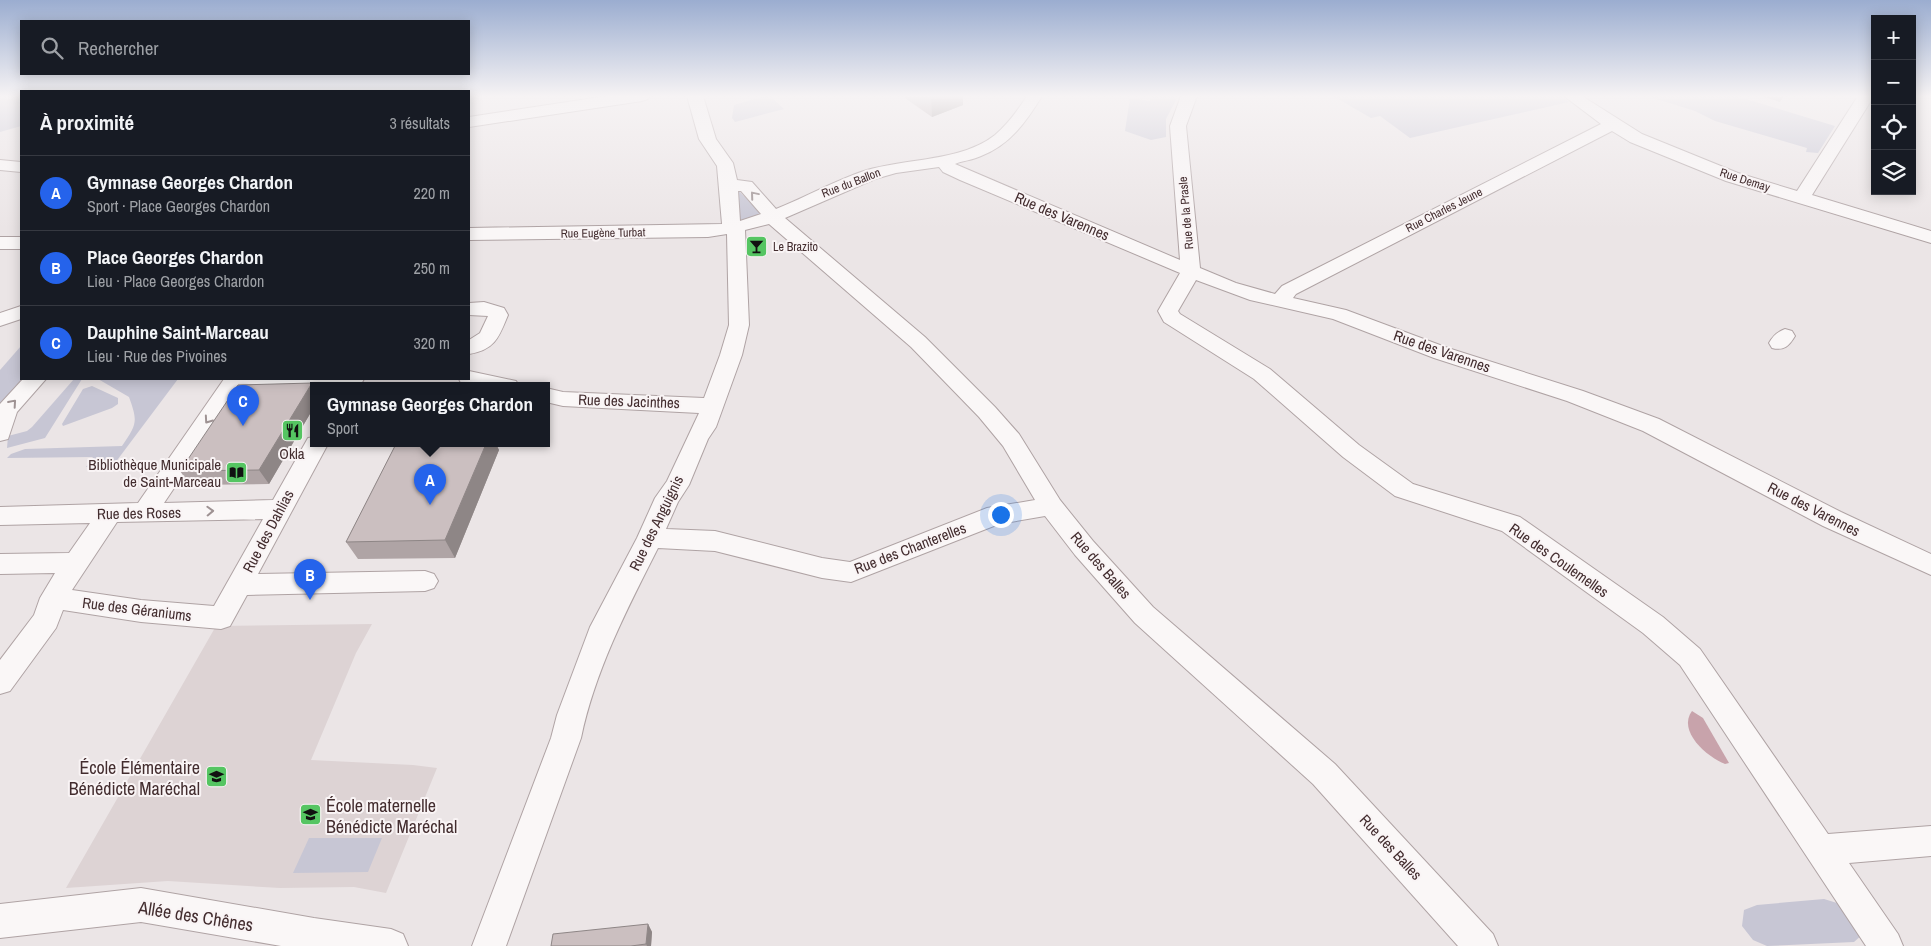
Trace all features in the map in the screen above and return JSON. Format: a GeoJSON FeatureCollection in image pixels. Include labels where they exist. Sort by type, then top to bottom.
{"type":"FeatureCollection","features":[{"type":"Feature","properties":{"kind":"street","name":"Rue des Anguignis"},"geometry":{"type":"LineString","coordinates":[[489,946],[563,747],[570,726],[571,715],[604,627],[650,538],[667,498],[677,484],[698,436],[705,427],[739,325],[736,227],[731,223],[728,213],[730,185],[725,162],[711,146],[709,140]]}},
{"type":"Feature","properties":{"kind":"street","name":"Rue du Ballon"},"geometry":{"type":"LineString","coordinates":[[736,227],[773,217],[863,177],[902,166],[945,162],[985,149],[999,140]]}},
{"type":"Feature","properties":{"kind":"street","name":"Rue de la Prasle"},"geometry":{"type":"LineString","coordinates":[[1179,140],[1192,271]]}},
{"type":"Feature","properties":{"kind":"street","name":"Rue Charles Jeune"},"geometry":{"type":"LineString","coordinates":[[1280,301],[1289,290],[1580,140]]}},
{"type":"Feature","properties":{"kind":"street","name":"Rue Demay"},"geometry":{"type":"LineString","coordinates":[[1641,140],[1732,176],[1931,237]]}},
{"type":"Feature","properties":{"kind":"street"},"geometry":{"type":"LineString","coordinates":[[1802,198],[1838,140]]}},
{"type":"Feature","properties":{"kind":"street","name":"Rue des Varennes"},"geometry":{"type":"LineString","coordinates":[[945,162],[950,168],[966,176],[1192,271],[1257,296],[1339,314],[1441,353],[1557,390],[1651,425],[1832,519],[1931,565]]}},
{"type":"Feature","properties":{"kind":"street"},"geometry":{"type":"LineString","coordinates":[[0,165],[20,167]]}},
{"type":"Feature","properties":{"kind":"street","name":"Rue des Balles"},"geometry":{"type":"LineString","coordinates":[[730,185],[746,186],[773,217],[918,342],[987,412],[1011,440],[1052,506],[1084,548],[1144,615],[1324,774],[1482,946]]}},
{"type":"Feature","properties":{"kind":"street","name":"Rue Eugène Turbat"},"geometry":{"type":"LineString","coordinates":[[470,234],[708,231],[736,227]]}},
{"type":"Feature","properties":{"kind":"street"},"geometry":{"type":"LineString","coordinates":[[0,243],[20,243]]}},
{"type":"Feature","properties":{"kind":"street","name":"Rue des Coulemelles"},"geometry":{"type":"LineString","coordinates":[[1192,271],[1171,304],[1168,311],[1171,318],[1262,374],[1351,451],[1404,490],[1511,524],[1654,625],[1690,657],[1820,850]]}},
{"type":"Feature","properties":{"kind":"street"},"geometry":{"type":"LineString","coordinates":[[470,309],[493,310],[497,312],[498,316],[486,342],[470,347]]}},
{"type":"Feature","properties":{"kind":"street"},"geometry":{"type":"LineString","coordinates":[[0,320],[20,312]]}},
{"type":"Feature","properties":{"kind":"street"},"geometry":{"type":"LineString","coordinates":[[470,378],[488,382]]}},
{"type":"Feature","properties":{"kind":"street"},"geometry":{"type":"LineString","coordinates":[[0,433],[7,410],[34,380]]}},
{"type":"Feature","properties":{"kind":"street"},"geometry":{"type":"LineString","coordinates":[[144,513],[234,381],[344,381]]}},
{"type":"Feature","properties":{"kind":"street","name":"Rue des Jacinthes"},"geometry":{"type":"LineString","coordinates":[[550,396],[563,399],[713,406]]}},
{"type":"Feature","properties":{"kind":"street","name":"Rue des Dahlias"},"geometry":{"type":"LineString","coordinates":[[221,618],[314,447]]}},
{"type":"Feature","properties":{"kind":"street","name":"Rue des Chanterelles"},"geometry":{"type":"LineString","coordinates":[[650,538],[715,541],[822,568],[851,572],[996,515],[1052,506]]}},
{"type":"Feature","properties":{"kind":"street","name":"Rue des Roses"},"geometry":{"type":"LineString","coordinates":[[0,516],[279,509]]}},
{"type":"Feature","properties":{"kind":"street"},"geometry":{"type":"LineString","coordinates":[[0,682],[46,620],[53,598],[110,513]]}},
{"type":"Feature","properties":{"kind":"street"},"geometry":{"type":"LineString","coordinates":[[0,564],[76,563]]}},
{"type":"Feature","properties":{"kind":"street"},"geometry":{"type":"LineString","coordinates":[[239,586],[425,581]]}},
{"type":"Feature","properties":{"kind":"street","name":"Rue des Géraniums"},"geometry":{"type":"LineString","coordinates":[[53,598],[141,611],[221,618]]}},
{"type":"Feature","properties":{"kind":"street"},"geometry":{"type":"LineString","coordinates":[[1886,946],[1820,850],[1931,841]]}},
{"type":"Feature","properties":{"kind":"street","name":"Allée des Chênes"},"geometry":{"type":"LineString","coordinates":[[0,921],[141,904],[314,935],[391,946]]}},
{"type":"Feature","properties":{"kind":"shaded area"},"geometry":{"type":"Polygon","coordinates":[[[1780,140],[1826,140],[1818,153],[1806,152],[1807,148],[1780,140]]]}},
{"type":"Feature","properties":{"kind":"shaded area"},"geometry":{"type":"Polygon","coordinates":[[[739,191],[760,213],[758,217],[734,220],[734,192],[739,191]]]}},
{"type":"Feature","properties":{"kind":"shaded area"},"geometry":{"type":"Polygon","coordinates":[[[20,347],[20,380],[23,380],[0,407],[0,370],[20,347]]]}},
{"type":"Feature","properties":{"kind":"shaded area"},"geometry":{"type":"Polygon","coordinates":[[[73,380],[81,380],[45,438],[7,448],[8,436],[27,431],[73,380]]]}},
{"type":"Feature","properties":{"kind":"shaded area"},"geometry":{"type":"Polygon","coordinates":[[[100,380],[177,380],[112,467],[86,467],[93,457],[7,458],[11,454],[25,449],[122,446],[131,433],[135,418],[129,397],[100,380]]]}},
{"type":"Feature","properties":{"kind":"shaded area"},"geometry":{"type":"Polygon","coordinates":[[[92,386],[118,398],[118,404],[63,426],[62,424],[83,389],[92,386]]]}},
{"type":"Feature","properties":{"kind":"shaded area"},"geometry":{"type":"Polygon","coordinates":[[[372,624],[356,653],[311,760],[437,768],[386,893],[354,887],[280,888],[168,881],[66,888],[216,626],[372,624]]]}},
{"type":"Feature","properties":{"kind":"shaded area"},"geometry":{"type":"Polygon","coordinates":[[[1692,711],[1703,718],[1729,763],[1725,764],[1710,756],[1691,735],[1688,719],[1692,711]]]}},
{"type":"Feature","properties":{"kind":"shaded area"},"geometry":{"type":"Polygon","coordinates":[[[309,838],[382,838],[368,872],[293,873],[309,838]]]}},
{"type":"Feature","properties":{"kind":"shaded area"},"geometry":{"type":"Polygon","coordinates":[[[1824,899],[1837,903],[1863,934],[1854,942],[1767,946],[1753,940],[1742,926],[1744,910],[1757,905],[1824,899]]]}},
{"type":"Feature","properties":{"kind":"building"},"geometry":{"type":"Polygon","coordinates":[[[310,383],[310,386],[259,470],[180,471],[238,385],[310,383]]]}},
{"type":"Feature","properties":{"kind":"building"},"geometry":{"type":"Polygon","coordinates":[[[394,447],[485,447],[445,540],[346,542],[394,447]]]}},
{"type":"Feature","properties":{"kind":"building"},"geometry":{"type":"Polygon","coordinates":[[[648,924],[646,944],[631,946],[551,946],[553,934],[648,924]]]}},
{"type":"Feature","properties":{"kind":"place","name":"Le Brazito"},"geometry":{"type":"Point","coordinates":[757,247]}},
{"type":"Feature","properties":{"kind":"place","name":"Dauphine Saint-Marceau"},"geometry":{"type":"Point","coordinates":[243,426]}},
{"type":"Feature","properties":{"kind":"place","name":"Okla"},"geometry":{"type":"Point","coordinates":[292,430]}},
{"type":"Feature","properties":{"kind":"place","name":"Bibliothèque Municipale de Saint-Marceau"},"geometry":{"type":"Point","coordinates":[237,473]}},
{"type":"Feature","properties":{"kind":"place","name":"Gymnase Georges Chardon"},"geometry":{"type":"Point","coordinates":[430,505]}},
{"type":"Feature","properties":{"kind":"place","name":"Place Georges Chardon"},"geometry":{"type":"Point","coordinates":[310,600]}},
{"type":"Feature","properties":{"kind":"place","name":"École Élémentaire Bénédicte Maréchal"},"geometry":{"type":"Point","coordinates":[216,777]}},
{"type":"Feature","properties":{"kind":"place","name":"École maternelle Bénédicte Maréchal"},"geometry":{"type":"Point","coordinates":[310,815]}}]}
